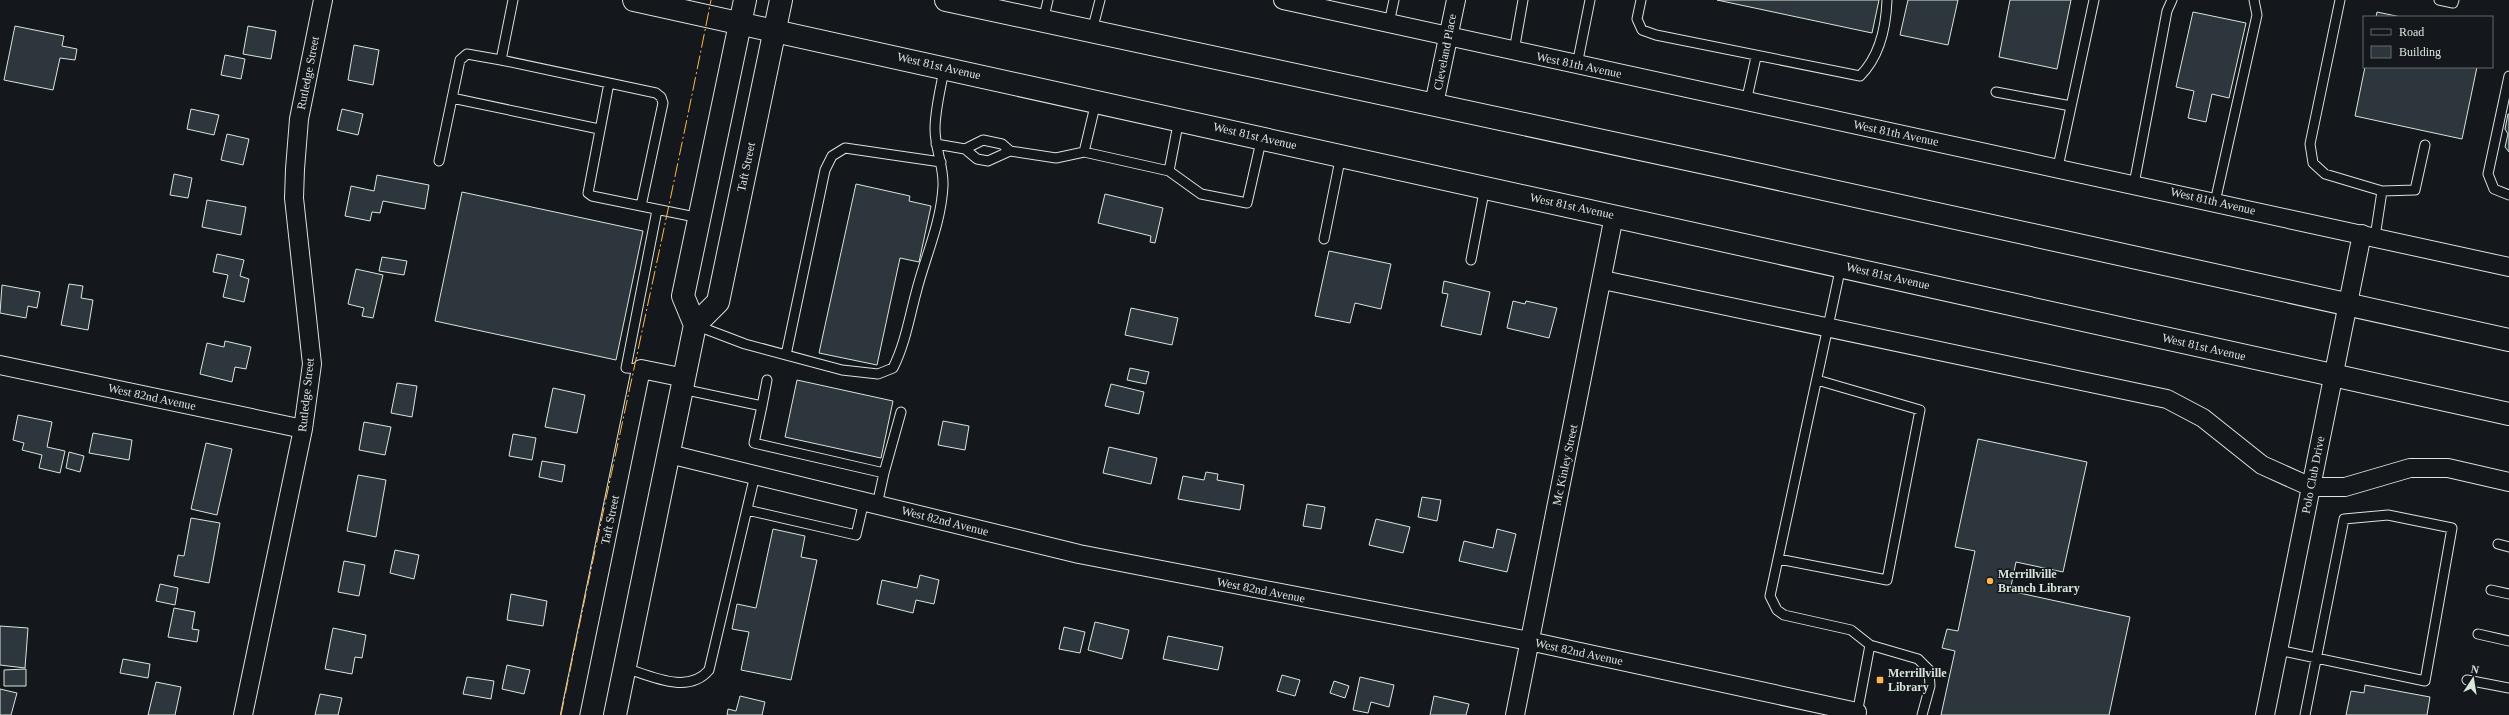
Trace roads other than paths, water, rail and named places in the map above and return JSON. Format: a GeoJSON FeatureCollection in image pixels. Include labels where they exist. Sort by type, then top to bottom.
{"type":"FeatureCollection","features":[{"type":"Feature","properties":{"kind":"main road","name":"West 81st Avenue"},"geometry":{"type":"LineString","coordinates":[[634,0],[944,67],[2509,414]]}},
{"type":"Feature","properties":{"kind":"main road"},"geometry":{"type":"LineString","coordinates":[[615,715],[695,325],[683,296],[745,0]]}},
{"type":"Feature","properties":{"kind":"main road","name":"Taft Street"},"geometry":{"type":"LineString","coordinates":[[695,325],[718,302],[781,0]]}},
{"type":"Feature","properties":{"kind":"main road"},"geometry":{"type":"LineString","coordinates":[[946,0],[1046,10],[1092,31],[1434,104],[2509,340]]}},
{"type":"Feature","properties":{"kind":"street","name":"Rutledge Street"},"geometry":{"type":"LineString","coordinates":[[243,715],[303,429],[312,364],[294,198],[294,169],[299,119],[323,0]]}},
{"type":"Feature","properties":{"kind":"street","name":"West 81th Avenue"},"geometry":{"type":"LineString","coordinates":[[1284,0],[1336,6],[1388,23],[1448,37],[1746,102],[2058,167],[2509,267]]}},
{"type":"Feature","properties":{"kind":"street","name":"Cleveland Place"},"geometry":{"type":"LineString","coordinates":[[1434,104],[1456,0]]}},
{"type":"Feature","properties":{"kind":"street","name":"Mc Kinley Street"},"geometry":{"type":"LineString","coordinates":[[1515,715],[1603,280],[1614,216]]}},
{"type":"Feature","properties":{"kind":"street","name":"Polo Club Drive"},"geometry":{"type":"LineString","coordinates":[[2265,715],[2348,304],[2368,236]]}},
{"type":"Feature","properties":{"kind":"street"},"geometry":{"type":"LineString","coordinates":[[1603,280],[1828,326],[2167,399],[2203,418],[2262,465],[2311,487],[2345,487],[2410,468],[2448,468],[2509,482]]}},
{"type":"Feature","properties":{"kind":"street","name":"West 82nd Avenue"},"geometry":{"type":"LineString","coordinates":[[0,365],[303,429]]}},
{"type":"Feature","properties":{"kind":"street"},"geometry":{"type":"LineString","coordinates":[[641,369],[684,384]]}},
{"type":"Feature","properties":{"kind":"street","name":"Taft Street"},"geometry":{"type":"LineString","coordinates":[[570,715],[641,369]]}},
{"type":"Feature","properties":{"kind":"street","name":"West 82nd Avenue"},"geometry":{"type":"LineString","coordinates":[[669,454],[1079,554],[1529,641],[1859,714]]}},
{"type":"Feature","properties":{"kind":"lane"},"geometry":{"type":"LineString","coordinates":[[501,60],[513,0]]}},
{"type":"Feature","properties":{"kind":"lane"},"geometry":{"type":"LineString","coordinates":[[1092,31],[1100,0]]}},
{"type":"Feature","properties":{"kind":"lane"},"geometry":{"type":"LineString","coordinates":[[1388,23],[1394,0]]}},
{"type":"Feature","properties":{"kind":"lane"},"geometry":{"type":"LineString","coordinates":[[1514,51],[1523,0]]}},
{"type":"Feature","properties":{"kind":"lane"},"geometry":{"type":"LineString","coordinates":[[1578,65],[1590,0]]}},
{"type":"Feature","properties":{"kind":"lane"},"geometry":{"type":"LineString","coordinates":[[1641,0],[1637,19],[1642,30],[1656,35],[1756,57],[1860,76],[1874,60],[1886,15],[1887,0]]}},
{"type":"Feature","properties":{"kind":"lane"},"geometry":{"type":"LineString","coordinates":[[2058,167],[2094,0]]}},
{"type":"Feature","properties":{"kind":"lane"},"geometry":{"type":"LineString","coordinates":[[2134,184],[2167,11],[2172,0]]}},
{"type":"Feature","properties":{"kind":"lane"},"geometry":{"type":"LineString","coordinates":[[2215,202],[2257,15],[2254,0]]}},
{"type":"Feature","properties":{"kind":"lane"},"geometry":{"type":"LineString","coordinates":[[2340,0],[2310,144],[2314,163],[2325,174],[2382,191],[2415,190],[2425,145]]}},
{"type":"Feature","properties":{"kind":"lane"},"geometry":{"type":"LineString","coordinates":[[2439,0],[2454,3],[2454,0]]}},
{"type":"Feature","properties":{"kind":"lane"},"geometry":{"type":"LineString","coordinates":[[439,161],[462,57],[467,54],[656,93],[661,97],[663,103],[641,206]]}},
{"type":"Feature","properties":{"kind":"lane"},"geometry":{"type":"LineString","coordinates":[[1746,102],[1756,57]]}},
{"type":"Feature","properties":{"kind":"lane"},"geometry":{"type":"LineString","coordinates":[[695,325],[745,344],[842,370],[878,374],[893,368],[902,351],[916,291],[937,228],[943,186],[941,162],[936,144],[935,128],[944,67]]}},
{"type":"Feature","properties":{"kind":"lane"},"geometry":{"type":"LineString","coordinates":[[2509,76],[2488,174],[2494,189],[2509,195]]}},
{"type":"Feature","properties":{"kind":"lane"},"geometry":{"type":"LineString","coordinates":[[609,83],[588,193],[592,196],[700,218]]}},
{"type":"Feature","properties":{"kind":"lane"},"geometry":{"type":"LineString","coordinates":[[1996,92],[2071,106]]}},
{"type":"Feature","properties":{"kind":"lane"},"geometry":{"type":"LineString","coordinates":[[452,98],[599,129]]}},
{"type":"Feature","properties":{"kind":"lane"},"geometry":{"type":"LineString","coordinates":[[1084,152],[1096,101]]}},
{"type":"Feature","properties":{"kind":"lane"},"geometry":{"type":"LineString","coordinates":[[1169,171],[1179,119]]}},
{"type":"Feature","properties":{"kind":"lane"},"geometry":{"type":"LineString","coordinates":[[936,144],[965,149],[977,159],[988,160],[1010,152],[1056,158],[1084,152],[1169,171],[1201,194],[1247,203],[1262,138]]}},
{"type":"Feature","properties":{"kind":"lane"},"geometry":{"type":"LineString","coordinates":[[965,149],[983,140],[1002,144],[1010,152]]}},
{"type":"Feature","properties":{"kind":"lane"},"geometry":{"type":"LineString","coordinates":[[790,356],[825,170],[832,156],[845,148],[941,162]]}},
{"type":"Feature","properties":{"kind":"lane"},"geometry":{"type":"LineString","coordinates":[[1324,239],[1341,155]]}},
{"type":"Feature","properties":{"kind":"lane"},"geometry":{"type":"LineString","coordinates":[[1471,260],[1485,187]]}},
{"type":"Feature","properties":{"kind":"lane"},"geometry":{"type":"LineString","coordinates":[[2368,236],[2382,191]]}},
{"type":"Feature","properties":{"kind":"lane"},"geometry":{"type":"LineString","coordinates":[[641,369],[626,368],[658,210]]}},
{"type":"Feature","properties":{"kind":"lane"},"geometry":{"type":"LineString","coordinates":[[1841,266],[1770,596],[1777,610],[1789,616],[1851,630],[1870,645],[1918,659],[1929,670],[1930,686],[1922,715]]}},
{"type":"Feature","properties":{"kind":"lane"},"geometry":{"type":"LineString","coordinates":[[767,380],[754,443],[884,473]]}},
{"type":"Feature","properties":{"kind":"lane"},"geometry":{"type":"LineString","coordinates":[[1778,559],[1887,580],[1920,410],[1817,380]]}},
{"type":"Feature","properties":{"kind":"lane"},"geometry":{"type":"LineString","coordinates":[[684,384],[762,406]]}},
{"type":"Feature","properties":{"kind":"lane"},"geometry":{"type":"LineString","coordinates":[[747,510],[856,535],[884,473],[900,412]]}},
{"type":"Feature","properties":{"kind":"lane"},"geometry":{"type":"LineString","coordinates":[[625,668],[672,682],[688,683],[702,678],[709,670],[756,475]]}},
{"type":"Feature","properties":{"kind":"lane"},"geometry":{"type":"LineString","coordinates":[[2278,650],[2317,658],[2424,682],[2452,528],[2388,515],[2344,519],[2317,658],[2305,715]]}},
{"type":"Feature","properties":{"kind":"lane"},"geometry":{"type":"LineString","coordinates":[[2498,544],[2509,547]]}},
{"type":"Feature","properties":{"kind":"lane"},"geometry":{"type":"LineString","coordinates":[[2491,590],[2509,594]]}},
{"type":"Feature","properties":{"kind":"lane"},"geometry":{"type":"LineString","coordinates":[[2478,634],[2509,641]]}},
{"type":"Feature","properties":{"kind":"lane"},"geometry":{"type":"LineString","coordinates":[[1859,714],[1870,645]]}},
{"type":"Feature","properties":{"kind":"lane"},"geometry":{"type":"LineString","coordinates":[[2467,680],[2509,688]]}},
{"type":"Feature","properties":{"kind":"place","name":"Merrillville Branch Library"},"geometry":{"type":"Point","coordinates":[1990,581]}},
{"type":"Feature","properties":{"kind":"place","name":"Merrillville Library"},"geometry":{"type":"Point","coordinates":[1880,680]}}]}
